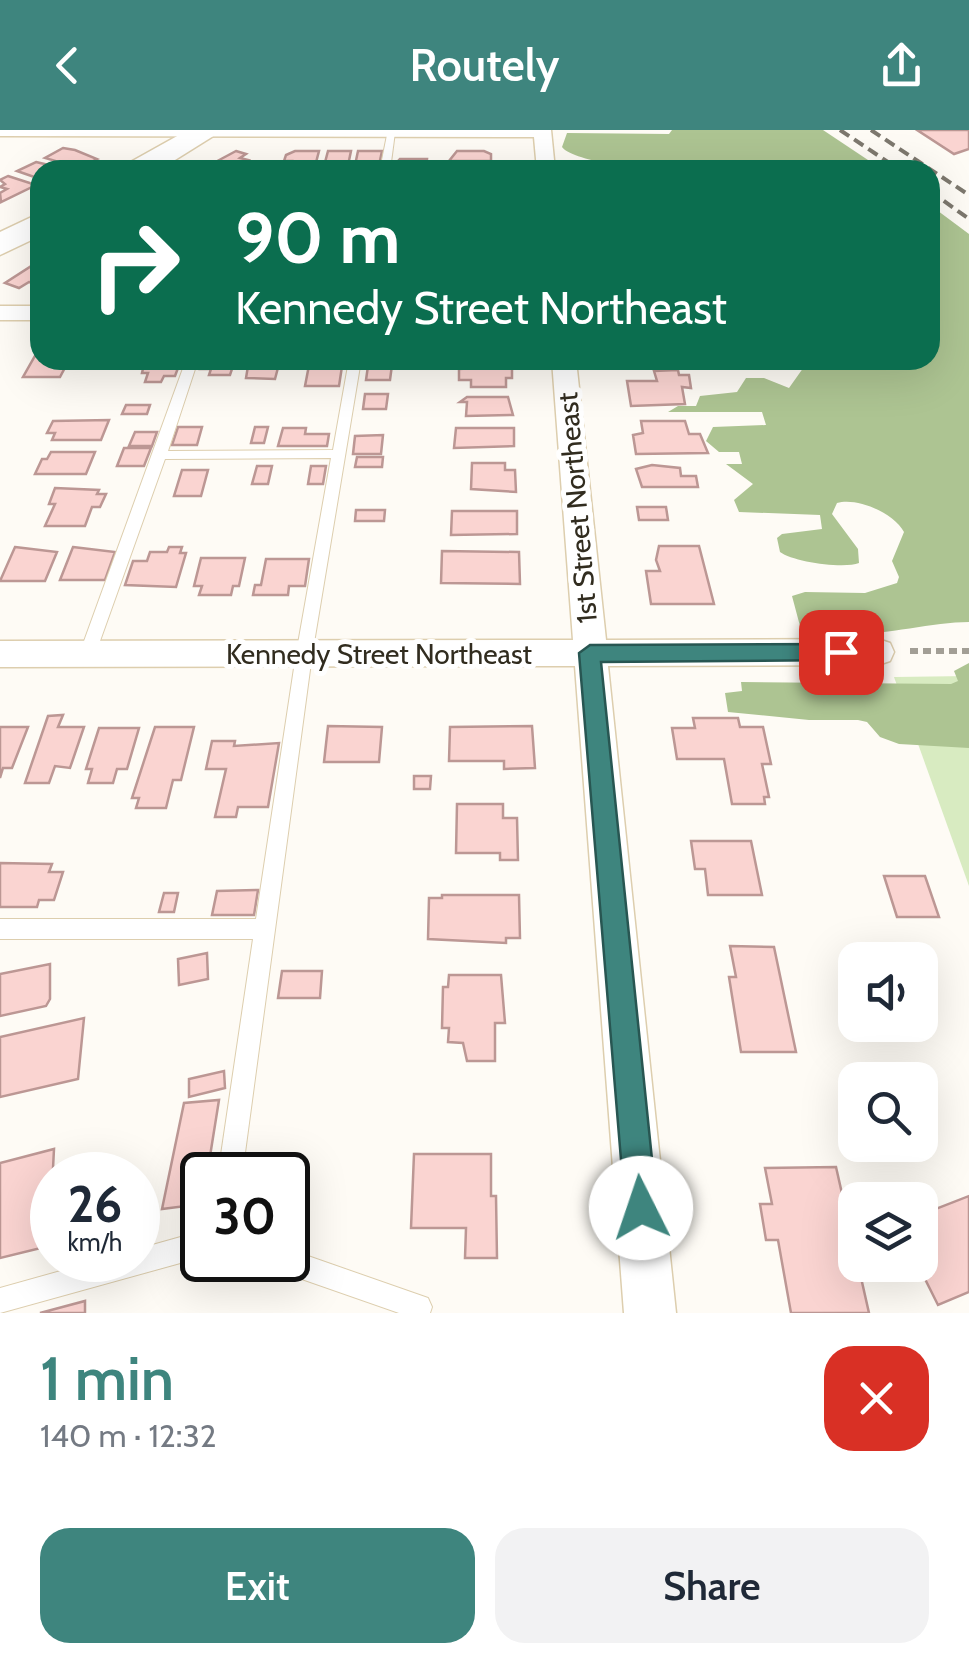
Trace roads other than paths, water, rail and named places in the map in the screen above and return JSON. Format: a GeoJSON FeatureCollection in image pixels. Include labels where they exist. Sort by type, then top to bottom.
{"type":"FeatureCollection","features":[{"type":"Feature","properties":{"kind":"main road"},"geometry":{"type":"LineString","coordinates":[[155,160],[208,131]]}},
{"type":"Feature","properties":{"kind":"main road"},"geometry":{"type":"LineString","coordinates":[[0,246],[30,230]]}},
{"type":"Feature","properties":{"kind":"street"},"geometry":{"type":"LineString","coordinates":[[0,131],[542,131],[545,160]]}},
{"type":"Feature","properties":{"kind":"street"},"geometry":{"type":"LineString","coordinates":[[0,314],[30,313]]}},
{"type":"Feature","properties":{"kind":"street","name":"1st Street Northeast"},"geometry":{"type":"LineString","coordinates":[[565,370],[650,1313]]}},
{"type":"Feature","properties":{"kind":"street","name":"Kennedy Street Northeast"},"geometry":{"type":"LineString","coordinates":[[0,654],[878,652]]}},
{"type":"Feature","properties":{"kind":"lane"},"geometry":{"type":"LineString","coordinates":[[379,131],[383,160]]}},
{"type":"Feature","properties":{"kind":"lane"},"geometry":{"type":"LineString","coordinates":[[87,654],[189,370]]}},
{"type":"Feature","properties":{"kind":"lane"},"geometry":{"type":"LineString","coordinates":[[233,1152],[304,655],[353,370]]}},
{"type":"Feature","properties":{"kind":"lane"},"geometry":{"type":"LineString","coordinates":[[160,455],[339,454]]}},
{"type":"Feature","properties":{"kind":"lane"},"geometry":{"type":"LineString","coordinates":[[0,928],[265,929]]}},
{"type":"Feature","properties":{"kind":"lane"},"geometry":{"type":"LineString","coordinates":[[0,1301],[180,1250]]}},
{"type":"Feature","properties":{"kind":"lane"},"geometry":{"type":"LineString","coordinates":[[310,1270],[418,1307]]}},
{"type":"Feature","properties":{"kind":"railway"},"geometry":{"type":"LineString","coordinates":[[840,130],[885,160]]}},
{"type":"Feature","properties":{"kind":"railway"},"geometry":{"type":"LineString","coordinates":[[871,130],[916,160]]}},
{"type":"Feature","properties":{"kind":"railway"},"geometry":{"type":"LineString","coordinates":[[940,176],[969,195]]}},
{"type":"Feature","properties":{"kind":"railway"},"geometry":{"type":"LineString","coordinates":[[940,198],[969,219]]}}]}
